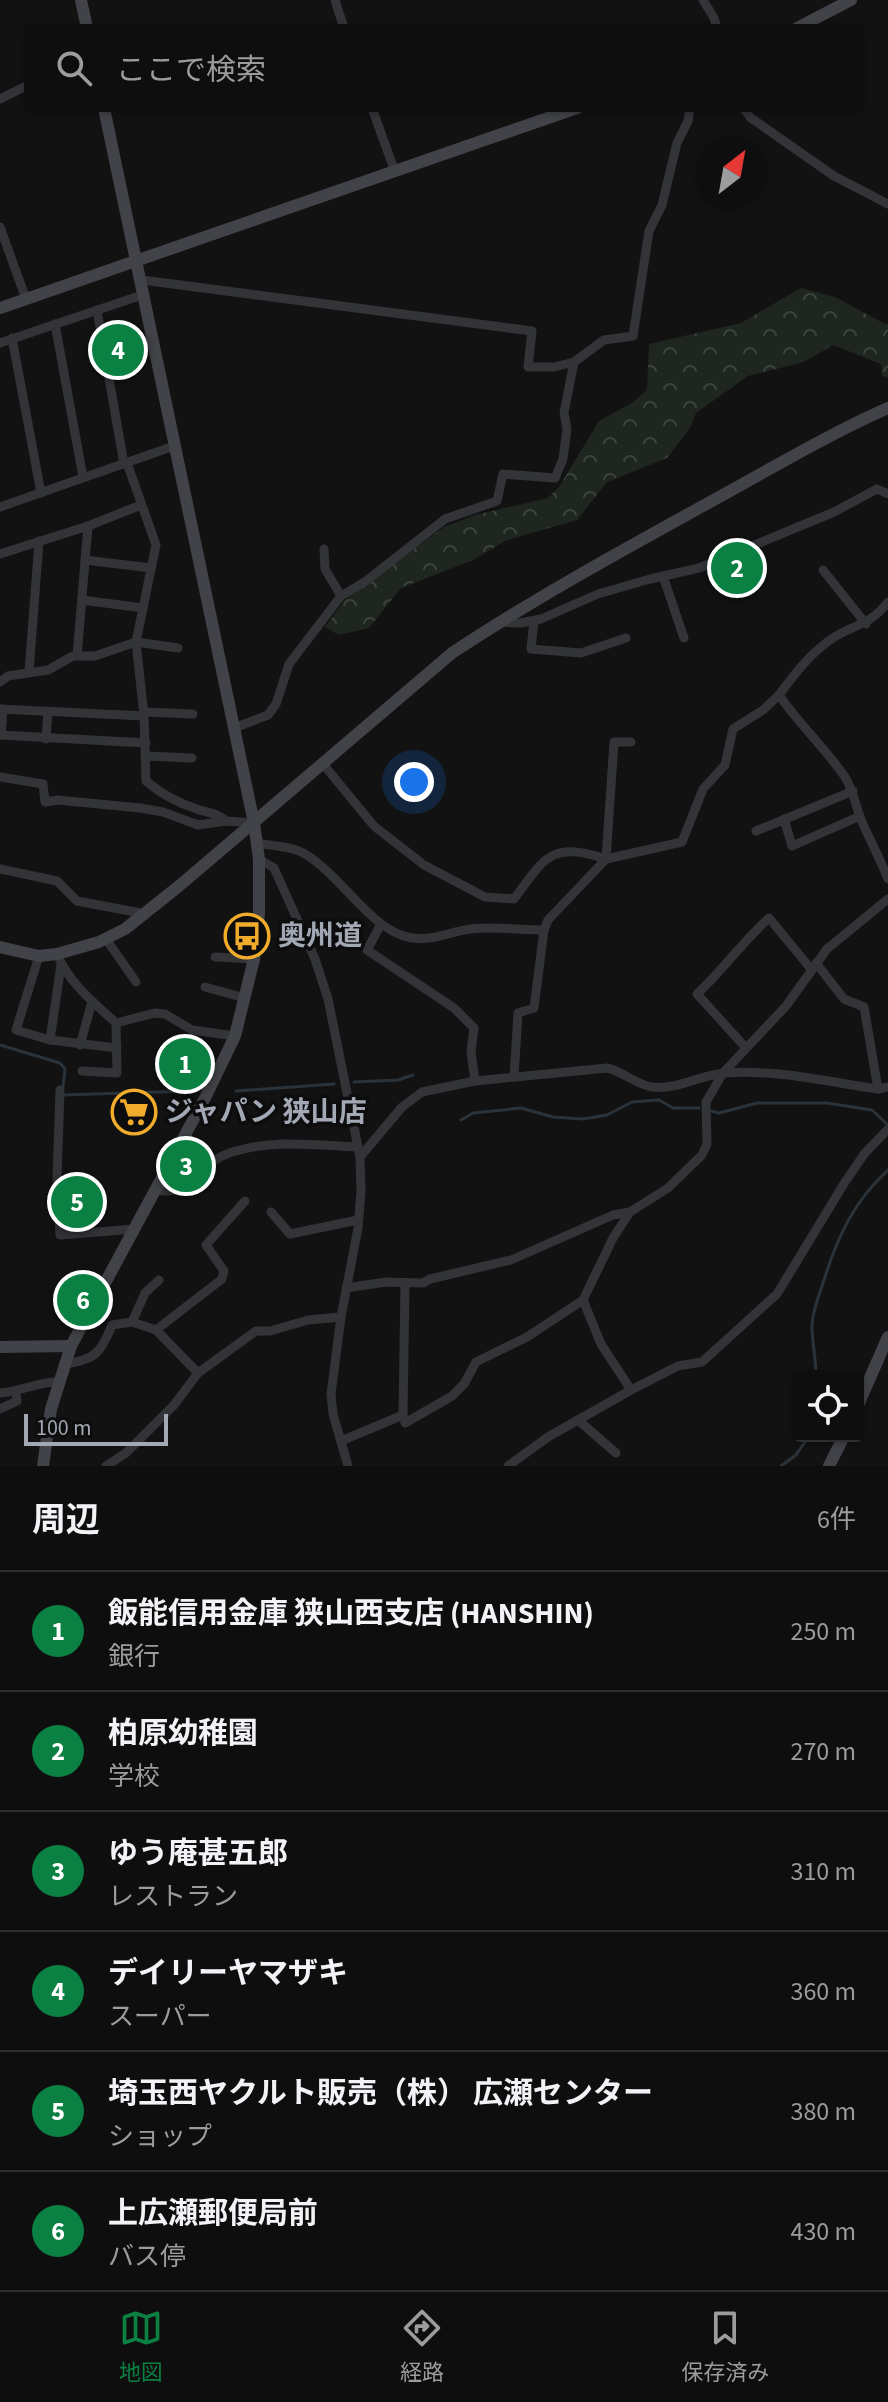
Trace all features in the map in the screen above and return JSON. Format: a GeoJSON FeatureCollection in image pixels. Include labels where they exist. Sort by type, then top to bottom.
{"type":"FeatureCollection","features":[{"type":"Feature","properties":{"kind":"street"},"geometry":{"type":"LineString","coordinates":[[81,0],[86,24]]}},
{"type":"Feature","properties":{"kind":"street"},"geometry":{"type":"LineString","coordinates":[[335,0],[343,24]]}},
{"type":"Feature","properties":{"kind":"street"},"geometry":{"type":"LineString","coordinates":[[703,0],[715,24]]}},
{"type":"Feature","properties":{"kind":"street"},"geometry":{"type":"LineString","coordinates":[[805,24],[851,0]]}},
{"type":"Feature","properties":{"kind":"street"},"geometry":{"type":"LineString","coordinates":[[0,99],[24,87]]}},
{"type":"Feature","properties":{"kind":"street"},"geometry":{"type":"LineString","coordinates":[[43,1466],[59,1382],[71,1346],[205,1098],[235,1036],[254,959],[259,913],[259,859],[254,823],[105,112]]}},
{"type":"Feature","properties":{"kind":"street"},"geometry":{"type":"LineString","coordinates":[[373,112],[395,172]]}},
{"type":"Feature","properties":{"kind":"street"},"geometry":{"type":"LineString","coordinates":[[0,308],[566,112]]}},
{"type":"Feature","properties":{"kind":"street"},"geometry":{"type":"LineString","coordinates":[[0,343],[97,310],[143,287],[532,331],[528,367],[554,367],[574,362],[604,340],[633,336],[649,231],[662,205],[677,143],[689,112]]}},
{"type":"Feature","properties":{"kind":"street"},"geometry":{"type":"LineString","coordinates":[[746,112],[834,176],[888,204]]}},
{"type":"Feature","properties":{"kind":"street"},"geometry":{"type":"LineString","coordinates":[[0,227],[26,299]]}},
{"type":"Feature","properties":{"kind":"street"},"geometry":{"type":"LineString","coordinates":[[97,310],[126,464],[156,545],[136,642],[144,714],[146,781],[160,793],[195,809],[220,815],[226,821]]}},
{"type":"Feature","properties":{"kind":"street"},"geometry":{"type":"LineString","coordinates":[[55,324],[83,477]]}},
{"type":"Feature","properties":{"kind":"street"},"geometry":{"type":"LineString","coordinates":[[12,338],[41,493]]}},
{"type":"Feature","properties":{"kind":"street"},"geometry":{"type":"LineString","coordinates":[[234,728],[268,715],[276,704],[289,664],[341,596],[366,581],[445,519],[497,501],[503,474],[555,478],[563,459],[567,429],[564,413],[574,362]]}},
{"type":"Feature","properties":{"kind":"street"},"geometry":{"type":"LineString","coordinates":[[0,947],[59,960],[106,939],[146,914],[432,669],[500,622],[795,455],[888,408]]}},
{"type":"Feature","properties":{"kind":"street"},"geometry":{"type":"LineString","coordinates":[[0,507],[174,446]]}},
{"type":"Feature","properties":{"kind":"street"},"geometry":{"type":"LineString","coordinates":[[500,622],[534,621],[598,594],[699,568],[834,512],[877,489],[888,494]]}},
{"type":"Feature","properties":{"kind":"street"},"geometry":{"type":"LineString","coordinates":[[0,554],[88,526],[141,505]]}},
{"type":"Feature","properties":{"kind":"street"},"geometry":{"type":"LineString","coordinates":[[77,656],[88,526]]}},
{"type":"Feature","properties":{"kind":"street"},"geometry":{"type":"LineString","coordinates":[[29,672],[39,541]]}},
{"type":"Feature","properties":{"kind":"street"},"geometry":{"type":"LineString","coordinates":[[324,549],[325,569],[341,596]]}},
{"type":"Feature","properties":{"kind":"street"},"geometry":{"type":"LineString","coordinates":[[85,560],[151,568]]}},
{"type":"Feature","properties":{"kind":"street"},"geometry":{"type":"LineString","coordinates":[[823,570],[866,624]]}},
{"type":"Feature","properties":{"kind":"street"},"geometry":{"type":"LineString","coordinates":[[663,576],[684,638]]}},
{"type":"Feature","properties":{"kind":"street"},"geometry":{"type":"LineString","coordinates":[[82,600],[143,608]]}},
{"type":"Feature","properties":{"kind":"street"},"geometry":{"type":"LineString","coordinates":[[323,764],[374,826],[424,865],[485,897],[514,899],[542,861],[564,851],[579,850],[606,859],[682,842],[703,789],[725,765],[733,729],[763,710],[779,695],[799,666],[821,646],[840,634],[866,624],[888,602]]}},
{"type":"Feature","properties":{"kind":"street"},"geometry":{"type":"LineString","coordinates":[[534,621],[531,649],[581,653],[626,638]]}},
{"type":"Feature","properties":{"kind":"street"},"geometry":{"type":"LineString","coordinates":[[0,682],[8,676],[48,670],[77,656],[95,656],[136,642],[178,648]]}},
{"type":"Feature","properties":{"kind":"street"},"geometry":{"type":"LineString","coordinates":[[779,695],[853,791],[860,816],[888,879]]}},
{"type":"Feature","properties":{"kind":"street"},"geometry":{"type":"LineString","coordinates":[[146,743],[1,735],[1,709],[193,714]]}},
{"type":"Feature","properties":{"kind":"street"},"geometry":{"type":"LineString","coordinates":[[46,739],[48,712]]}},
{"type":"Feature","properties":{"kind":"street"},"geometry":{"type":"LineString","coordinates":[[514,1077],[518,1013],[534,1008],[544,930],[548,920],[606,859],[614,742],[631,742]]}},
{"type":"Feature","properties":{"kind":"street"},"geometry":{"type":"LineString","coordinates":[[146,756],[192,758]]}},
{"type":"Feature","properties":{"kind":"street"},"geometry":{"type":"LineString","coordinates":[[0,777],[43,784],[45,802],[58,800],[140,808],[163,812],[198,825],[226,821],[254,823]]}},
{"type":"Feature","properties":{"kind":"street"},"geometry":{"type":"LineString","coordinates":[[756,831],[853,791]]}},
{"type":"Feature","properties":{"kind":"street"},"geometry":{"type":"LineString","coordinates":[[784,819],[792,846],[860,816]]}},
{"type":"Feature","properties":{"kind":"street"},"geometry":{"type":"LineString","coordinates":[[257,843],[304,853],[345,886],[381,924],[402,936],[416,939],[441,937],[471,929],[544,930]]}},
{"type":"Feature","properties":{"kind":"street"},"geometry":{"type":"LineString","coordinates":[[259,859],[274,868],[315,959],[328,999],[359,1152],[358,1220],[331,1394],[333,1414],[348,1466]]}},
{"type":"Feature","properties":{"kind":"street"},"geometry":{"type":"LineString","coordinates":[[0,869],[57,881],[77,901],[146,914]]}},
{"type":"Feature","properties":{"kind":"street"},"geometry":{"type":"LineString","coordinates":[[346,1288],[386,1282],[423,1283],[511,1260],[613,1215],[630,1212],[668,1188],[702,1155],[707,1144],[706,1102],[723,1073],[786,1006],[814,966],[842,934],[888,899]]}},
{"type":"Feature","properties":{"kind":"street"},"geometry":{"type":"LineString","coordinates":[[359,1152],[402,1107],[422,1092],[475,1081],[607,1068],[650,1087],[723,1073],[795,1077],[883,1088],[864,1007],[844,999],[769,918],[747,937],[721,973],[697,994],[746,1048]]}},
{"type":"Feature","properties":{"kind":"street"},"geometry":{"type":"LineString","coordinates":[[381,924],[367,950],[454,1008],[474,1028],[471,1052],[475,1081]]}},
{"type":"Feature","properties":{"kind":"street"},"geometry":{"type":"LineString","coordinates":[[106,939],[136,982]]}},
{"type":"Feature","properties":{"kind":"street"},"geometry":{"type":"LineString","coordinates":[[39,956],[16,1030],[50,1040],[117,1048]]}},
{"type":"Feature","properties":{"kind":"street"},"geometry":{"type":"LineString","coordinates":[[215,957],[254,959]]}},
{"type":"Feature","properties":{"kind":"street"},"geometry":{"type":"LineString","coordinates":[[59,960],[92,1002],[116,1023],[117,1073],[82,1071]]}},
{"type":"Feature","properties":{"kind":"street"},"geometry":{"type":"LineString","coordinates":[[50,1040],[59,960]]}},
{"type":"Feature","properties":{"kind":"street"},"geometry":{"type":"LineString","coordinates":[[205,987],[245,998]]}},
{"type":"Feature","properties":{"kind":"street"},"geometry":{"type":"LineString","coordinates":[[80,1045],[92,1002]]}},
{"type":"Feature","properties":{"kind":"street"},"geometry":{"type":"LineString","coordinates":[[116,1023],[155,1013],[165,1014],[192,1030],[235,1036]]}},
{"type":"Feature","properties":{"kind":"street"},"geometry":{"type":"LineString","coordinates":[[60,1090],[57,1178],[60,1235],[134,1229]]}},
{"type":"Feature","properties":{"kind":"street"},"geometry":{"type":"LineString","coordinates":[[508,1466],[631,1390],[678,1366],[702,1362],[777,1294],[845,1182],[865,1153],[888,1129]]}},
{"type":"Feature","properties":{"kind":"street"},"geometry":{"type":"LineString","coordinates":[[155,1190],[172,1191],[207,1164],[228,1153],[257,1145],[291,1144],[359,1152]]}},
{"type":"Feature","properties":{"kind":"street"},"geometry":{"type":"LineString","coordinates":[[156,1330],[222,1279],[224,1271],[206,1245],[245,1201]]}},
{"type":"Feature","properties":{"kind":"street"},"geometry":{"type":"LineString","coordinates":[[271,1212],[290,1234],[358,1220]]}},
{"type":"Feature","properties":{"kind":"street"},"geometry":{"type":"LineString","coordinates":[[405,1283],[405,1423],[452,1396],[464,1384],[476,1362],[527,1337],[583,1300],[613,1238],[630,1212]]}},
{"type":"Feature","properties":{"kind":"street"},"geometry":{"type":"LineString","coordinates":[[132,1322],[145,1293],[159,1280]]}},
{"type":"Feature","properties":{"kind":"street"},"geometry":{"type":"LineString","coordinates":[[583,1300],[601,1344],[631,1390]]}},
{"type":"Feature","properties":{"kind":"street"},"geometry":{"type":"LineString","coordinates":[[106,1466],[126,1453],[174,1405],[198,1373],[256,1331],[270,1331],[308,1320],[341,1317]]}},
{"type":"Feature","properties":{"kind":"street"},"geometry":{"type":"LineString","coordinates":[[64,1364],[96,1355],[112,1325],[132,1322],[156,1330],[198,1373]]}},
{"type":"Feature","properties":{"kind":"street"},"geometry":{"type":"LineString","coordinates":[[864,1391],[888,1337]]}},
{"type":"Feature","properties":{"kind":"street"},"geometry":{"type":"LineString","coordinates":[[0,1347],[71,1346]]}},
{"type":"Feature","properties":{"kind":"street"},"geometry":{"type":"LineString","coordinates":[[0,1393],[16,1392],[49,1381],[59,1382]]}},
{"type":"Feature","properties":{"kind":"street"},"geometry":{"type":"LineString","coordinates":[[0,1409],[17,1401],[16,1392]]}},
{"type":"Feature","properties":{"kind":"street"},"geometry":{"type":"LineString","coordinates":[[341,1441],[403,1415]]}},
{"type":"Feature","properties":{"kind":"street"},"geometry":{"type":"LineString","coordinates":[[578,1420],[616,1453]]}},
{"type":"Feature","properties":{"kind":"street"},"geometry":{"type":"LineString","coordinates":[[829,1466],[841,1442]]}},
{"type":"Feature","properties":{"kind":"green space"},"geometry":{"type":"Polygon","coordinates":[[[801,288],[835,297],[888,323],[888,377],[882,376],[881,364],[833,345],[804,362],[748,376],[696,413],[690,428],[667,458],[607,482],[577,520],[507,540],[473,560],[401,588],[369,628],[339,635],[325,627],[345,600],[444,527],[475,515],[548,498],[559,487],[599,421],[632,403],[647,390],[649,344],[741,323],[801,288]]]}},
{"type":"Feature","properties":{"kind":"waterway"},"geometry":{"type":"LineString","coordinates":[[0,1045],[60,1063],[65,1069],[62,1095],[190,1091]]}},
{"type":"Feature","properties":{"kind":"waterway"},"geometry":{"type":"LineString","coordinates":[[354,1082],[398,1080],[413,1075]]}},
{"type":"Feature","properties":{"kind":"waterway"},"geometry":{"type":"LineString","coordinates":[[236,1091],[334,1084]]}},
{"type":"Feature","properties":{"kind":"waterway"},"geometry":{"type":"LineString","coordinates":[[461,1120],[473,1113],[521,1108],[553,1117],[583,1119],[607,1115],[632,1102],[659,1100],[673,1108],[699,1108]]}},
{"type":"Feature","properties":{"kind":"waterway"},"geometry":{"type":"LineString","coordinates":[[711,1111],[719,1113],[757,1103],[827,1103],[872,1110],[888,1125]]}},
{"type":"Feature","properties":{"kind":"waterway"},"geometry":{"type":"LineString","coordinates":[[815,1370],[812,1321],[828,1267],[840,1236],[856,1208],[888,1170]]}},
{"type":"Feature","properties":{"kind":"waterway"},"geometry":{"type":"LineString","coordinates":[[781,1466],[796,1455],[805,1442]]}},
{"type":"Feature","properties":{"kind":"place","name":"デイリーヤマザキ"},"geometry":{"type":"Point","coordinates":[118,350]}},
{"type":"Feature","properties":{"kind":"place","name":"柏原幼稚園"},"geometry":{"type":"Point","coordinates":[737,568]}},
{"type":"Feature","properties":{"kind":"place","name":"奥州道"},"geometry":{"type":"Point","coordinates":[247,936]}},
{"type":"Feature","properties":{"kind":"place","name":"飯能信用金庫 狭山西支店 (HANSHIN)"},"geometry":{"type":"Point","coordinates":[185,1064]}},
{"type":"Feature","properties":{"kind":"place","name":"ジャパン 狭山店"},"geometry":{"type":"Point","coordinates":[134,1112]}},
{"type":"Feature","properties":{"kind":"place","name":"ゆう庵甚五郎"},"geometry":{"type":"Point","coordinates":[186,1166]}},
{"type":"Feature","properties":{"kind":"place","name":"埼玉西ヤクルト販売（株） 広瀬センター"},"geometry":{"type":"Point","coordinates":[77,1202]}},
{"type":"Feature","properties":{"kind":"place","name":"上広瀬郵便局前"},"geometry":{"type":"Point","coordinates":[83,1300]}}]}
